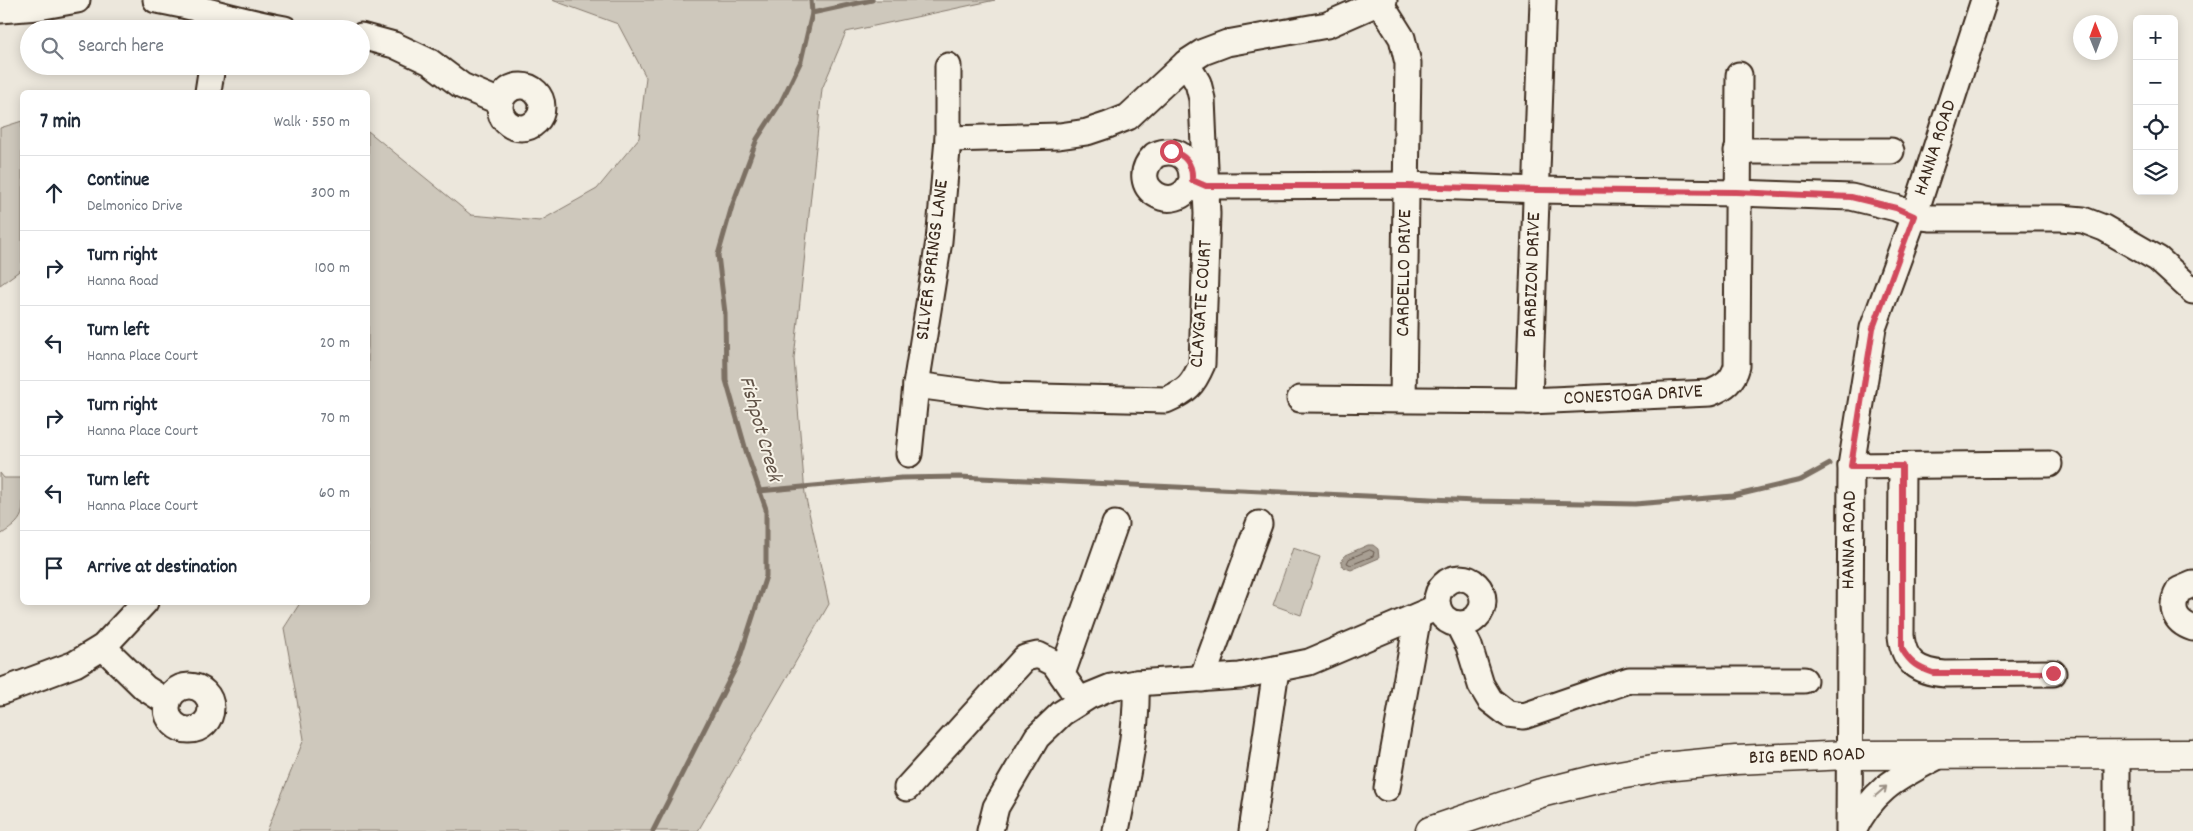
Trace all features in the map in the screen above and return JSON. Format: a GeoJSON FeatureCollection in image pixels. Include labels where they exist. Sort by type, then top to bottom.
{"type":"FeatureCollection","features":[{"type":"Feature","properties":{"kind":"main road","name":"BIG BEND ROAD"},"geometry":{"type":"LineString","coordinates":[[1430,831],[1541,793],[1597,779],[1664,767],[1736,760],[1848,755],[2193,754]]}},
{"type":"Feature","properties":{"kind":"street"},"geometry":{"type":"LineString","coordinates":[[0,10],[38,8],[77,0]]}},
{"type":"Feature","properties":{"kind":"street"},"geometry":{"type":"LineString","coordinates":[[156,0],[225,14],[244,20]]}},
{"type":"Feature","properties":{"kind":"street","name":"BARBIZON DRIVE"},"geometry":{"type":"LineString","coordinates":[[1529,401],[1543,0]]}},
{"type":"Feature","properties":{"kind":"street","name":"HANNA ROAD"},"geometry":{"type":"LineString","coordinates":[[1849,831],[1851,466],[1873,328],[1914,216],[1984,0]]}},
{"type":"Feature","properties":{"kind":"street"},"geometry":{"type":"LineString","coordinates":[[948,139],[1059,136],[1087,132],[1108,126],[1128,117],[1186,64],[1203,52],[1226,43],[1327,25],[1382,1]]}},
{"type":"Feature","properties":{"kind":"street","name":"CARDELLO DRIVE"},"geometry":{"type":"LineString","coordinates":[[1382,1],[1402,38],[1408,63],[1403,399]]}},
{"type":"Feature","properties":{"kind":"street"},"geometry":{"type":"LineString","coordinates":[[370,38],[394,45],[430,62],[462,86],[500,102]]}},
{"type":"Feature","properties":{"kind":"street","name":"CLAYGATE COURT"},"geometry":{"type":"LineString","coordinates":[[916,385],[998,396],[1166,400],[1182,393],[1195,381],[1202,364],[1199,183],[1202,98],[1198,83],[1186,64]]}},
{"type":"Feature","properties":{"kind":"street","name":"SILVER SPRINGS LANE"},"geometry":{"type":"LineString","coordinates":[[909,454],[916,385],[939,241],[948,139],[948,66]]}},
{"type":"Feature","properties":{"kind":"street"},"geometry":{"type":"LineString","coordinates":[[208,90],[211,75]]}},
{"type":"Feature","properties":{"kind":"street","name":"CONESTOGA DRIVE"},"geometry":{"type":"LineString","coordinates":[[1300,399],[1529,401],[1710,393],[1723,388],[1734,378],[1737,366],[1736,192],[1738,76]]}},
{"type":"Feature","properties":{"kind":"street"},"geometry":{"type":"LineString","coordinates":[[1737,151],[1891,151]]}},
{"type":"Feature","properties":{"kind":"street"},"geometry":{"type":"LineString","coordinates":[[1199,183],[1736,192],[1851,197],[1896,208],[1914,216],[1931,218],[2061,218],[2083,220],[2104,228],[2158,259],[2193,292]]}},
{"type":"Feature","properties":{"kind":"street"},"geometry":{"type":"LineString","coordinates":[[1851,466],[2049,464]]}},
{"type":"Feature","properties":{"kind":"street"},"geometry":{"type":"LineString","coordinates":[[1902,466],[1901,636],[1902,649],[1910,662],[1926,671],[1945,674],[2053,673]]}},
{"type":"Feature","properties":{"kind":"street"},"geometry":{"type":"LineString","coordinates":[[1062,674],[1115,524]]}},
{"type":"Feature","properties":{"kind":"street"},"geometry":{"type":"LineString","coordinates":[[1202,679],[1259,524]]}},
{"type":"Feature","properties":{"kind":"street"},"geometry":{"type":"LineString","coordinates":[[990,831],[996,807],[1037,737],[1062,712],[1080,701],[1111,687],[1136,683],[1240,676],[1309,662],[1428,612],[1458,624],[1470,623],[1481,612],[1483,598],[1477,584],[1464,578],[1449,581],[1439,592],[1428,612],[1387,788]]}},
{"type":"Feature","properties":{"kind":"street"},"geometry":{"type":"LineString","coordinates":[[2193,584],[2179,590],[2173,606],[2178,620],[2184,625],[2193,628]]}},
{"type":"Feature","properties":{"kind":"street"},"geometry":{"type":"LineString","coordinates":[[0,692],[75,664],[103,647],[142,605]]}},
{"type":"Feature","properties":{"kind":"street"},"geometry":{"type":"LineString","coordinates":[[1458,624],[1469,646],[1481,685],[1490,700],[1508,714],[1524,716],[1629,680],[1804,680]]}},
{"type":"Feature","properties":{"kind":"street"},"geometry":{"type":"LineString","coordinates":[[103,647],[145,688],[167,702]]}},
{"type":"Feature","properties":{"kind":"street"},"geometry":{"type":"LineString","coordinates":[[907,788],[1025,658],[1038,655],[1054,663],[1080,701]]}},
{"type":"Feature","properties":{"kind":"street"},"geometry":{"type":"LineString","coordinates":[[1252,831],[1276,670]]}},
{"type":"Feature","properties":{"kind":"street"},"geometry":{"type":"LineString","coordinates":[[1116,831],[1134,736],[1137,710],[1136,683]]}},
{"type":"Feature","properties":{"kind":"street"},"geometry":{"type":"LineString","coordinates":[[2117,754],[2117,831]]}},
{"type":"Feature","properties":{"kind":"street"},"geometry":{"type":"LineString","coordinates":[[1854,831],[1863,812],[1878,793],[1896,779],[1940,755]]}},
{"type":"Feature","properties":{"kind":"shaded area"},"geometry":{"type":"Polygon","coordinates":[[[552,0],[995,0],[846,32],[822,89],[794,359],[805,494],[829,604],[698,831],[267,831],[304,739],[284,628],[299,605],[370,605],[370,133],[471,215],[540,221],[597,189],[639,138],[646,77],[618,24],[552,0]]]}},
{"type":"Feature","properties":{"kind":"shaded area"},"geometry":{"type":"Polygon","coordinates":[[[20,122],[20,270],[0,285],[0,128],[20,122]]]}},
{"type":"Feature","properties":{"kind":"shaded area"},"geometry":{"type":"Polygon","coordinates":[[[0,473],[4,478],[20,478],[20,517],[10,529],[0,535],[0,473]]]}},
{"type":"Feature","properties":{"kind":"shaded area"},"geometry":{"type":"Polygon","coordinates":[[[1293,548],[1320,557],[1301,615],[1273,605],[1293,548]]]}},
{"type":"Feature","properties":{"kind":"water"},"geometry":{"type":"Polygon","coordinates":[[[1368,545],[1373,545],[1378,549],[1379,558],[1351,570],[1343,567],[1341,563],[1345,555],[1368,545]]]}},
{"type":"Feature","properties":{"kind":"waterway","name":"Fishpot Creek"},"geometry":{"type":"LineString","coordinates":[[653,831],[738,663],[766,576],[766,509],[747,454],[726,380],[725,313],[718,255],[732,206],[757,139],[781,102],[801,61],[812,13],[811,0]]}},
{"type":"Feature","properties":{"kind":"waterway"},"geometry":{"type":"LineString","coordinates":[[812,13],[872,0]]}},
{"type":"Feature","properties":{"kind":"waterway"},"geometry":{"type":"LineString","coordinates":[[759,491],[901,478],[959,477],[1475,501],[1635,504],[1733,496],[1801,480],[1830,464]]}},
{"type":"Feature","properties":{"kind":"route"},"geometry":{"type":"LineString","coordinates":[[1171,151],[1178,153],[1190,164],[1192,180],[1206,186],[1406,186],[1537,190],[1736,192],[1851,197],[1896,208],[1914,216],[1873,328],[1851,466],[1902,466],[1902,649],[1910,662],[1920,669],[1933,673],[2053,673]]}}]}
